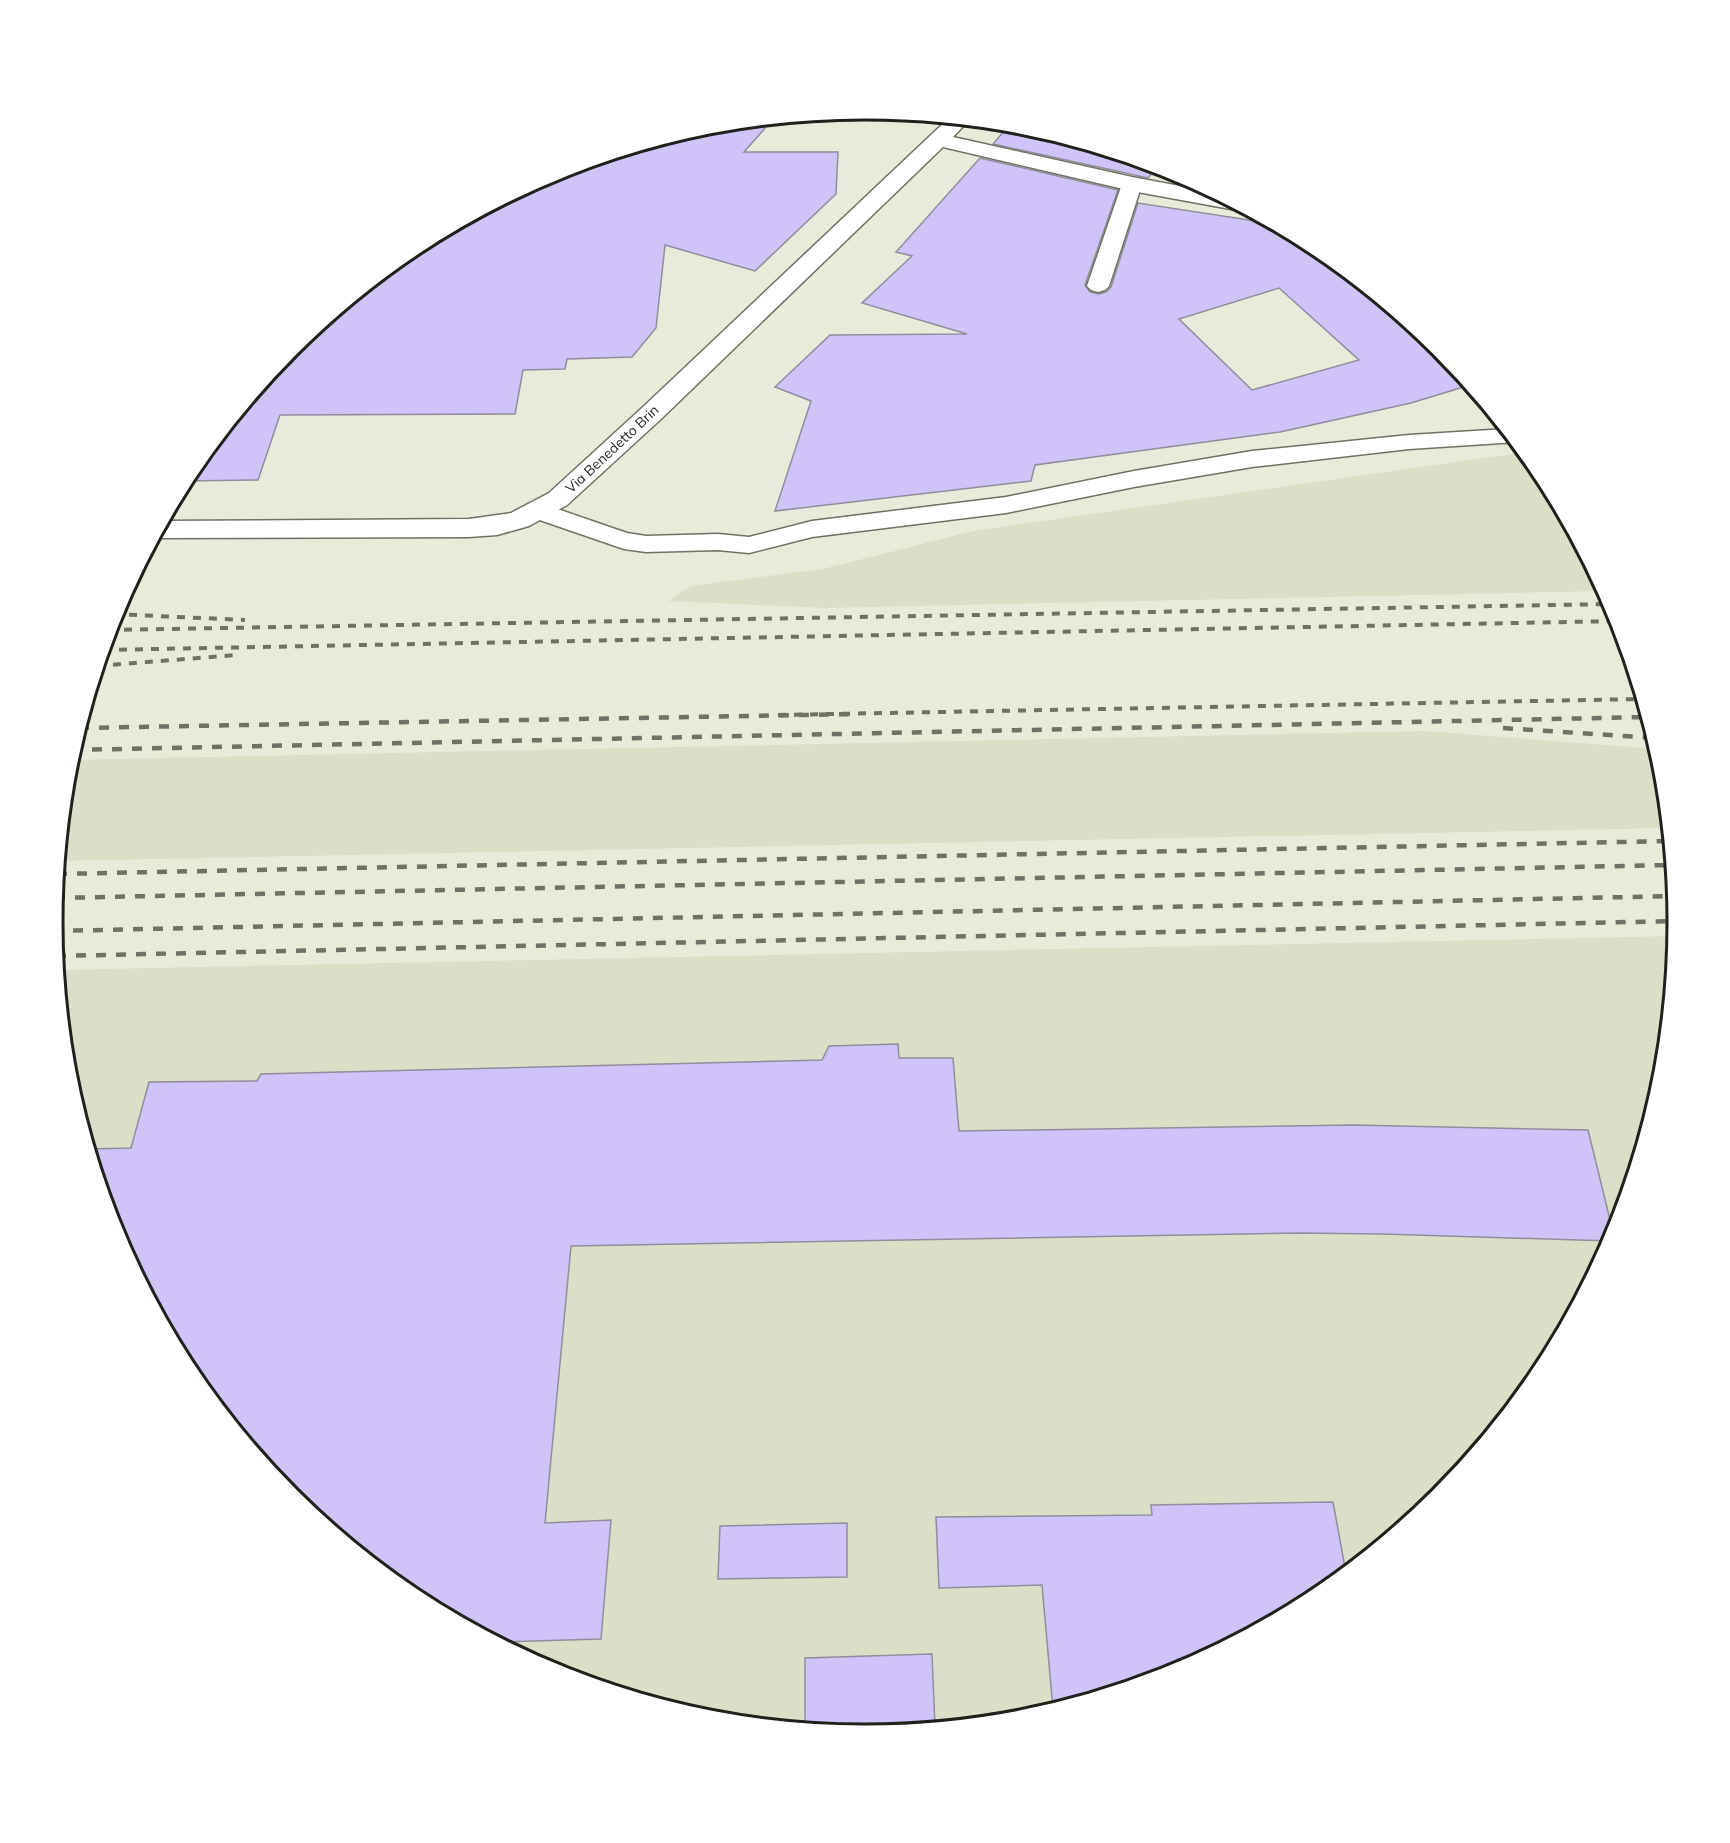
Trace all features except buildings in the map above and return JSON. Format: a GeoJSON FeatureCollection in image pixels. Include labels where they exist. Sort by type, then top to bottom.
{"type":"FeatureCollection","features":[{"type":"Feature","properties":{"kind":"street","name":"Via Benedetto Brin"},"geometry":{"type":"LineString","coordinates":[[165,530],[469,528],[497,526],[520,520],[540,511],[558,499],[652,413],[955,125]]}},
{"type":"Feature","properties":{"kind":"street"},"geometry":{"type":"LineString","coordinates":[[940,140],[1132,184],[1212,199]]}},
{"type":"Feature","properties":{"kind":"lane"},"geometry":{"type":"LineString","coordinates":[[1098,286],[1132,184]]}},
{"type":"Feature","properties":{"kind":"lane"},"geometry":{"type":"LineString","coordinates":[[540,511],[624,541],[646,544],[718,542],[749,545],[812,529],[1006,505],[1252,459],[1408,442],[1503,436]]}},
{"type":"Feature","properties":{"kind":"shaded area"},"geometry":{"type":"Polygon","coordinates":[[[1516,453],[1560,521],[1595,591],[825,608],[668,601],[691,586],[823,569],[973,531],[1516,453]]]}},
{"type":"Feature","properties":{"kind":"shaded area"},"geometry":{"type":"Polygon","coordinates":[[[1425,731],[1648,748],[1661,828],[66,861],[79,760],[1425,731]]]}},
{"type":"Feature","properties":{"kind":"shaded area"},"geometry":{"type":"Polygon","coordinates":[[[1666,936],[1660,1026],[1652,1078],[1640,1129],[1606,1228],[1560,1323],[1532,1367],[1501,1410],[1432,1489],[1353,1558],[1311,1588],[1220,1641],[1172,1662],[1123,1681],[1021,1708],[970,1717],[865,1724],[760,1717],[657,1696],[607,1681],[510,1641],[464,1616],[387,1565],[141,1265],[124,1228],[90,1129],[78,1078],[65,970],[1666,936]]]}},
{"type":"Feature","properties":{"kind":"railway"},"geometry":{"type":"LineString","coordinates":[[119,630],[1601,604]]}},
{"type":"Feature","properties":{"kind":"railway"},"geometry":{"type":"LineString","coordinates":[[124,615],[245,620]]}},
{"type":"Feature","properties":{"kind":"railway"},"geometry":{"type":"LineString","coordinates":[[111,650],[1608,621]]}},
{"type":"Feature","properties":{"kind":"railway"},"geometry":{"type":"LineString","coordinates":[[106,665],[236,655]]}},
{"type":"Feature","properties":{"kind":"railway"},"geometry":{"type":"LineString","coordinates":[[778,715],[1635,699]]}},
{"type":"Feature","properties":{"kind":"railway"},"geometry":{"type":"LineString","coordinates":[[87,728],[858,714]]}},
{"type":"Feature","properties":{"kind":"railway"},"geometry":{"type":"LineString","coordinates":[[82,750],[1641,717]]}},
{"type":"Feature","properties":{"kind":"railway"},"geometry":{"type":"LineString","coordinates":[[1503,728],[1646,737]]}},
{"type":"Feature","properties":{"kind":"railway"},"geometry":{"type":"LineString","coordinates":[[65,874],[1662,841]]}},
{"type":"Feature","properties":{"kind":"railway"},"geometry":{"type":"LineString","coordinates":[[64,898],[1665,865]]}},
{"type":"Feature","properties":{"kind":"railway"},"geometry":{"type":"LineString","coordinates":[[63,931],[1666,896]]}},
{"type":"Feature","properties":{"kind":"railway"},"geometry":{"type":"LineString","coordinates":[[64,956],[1667,921]]}}]}
